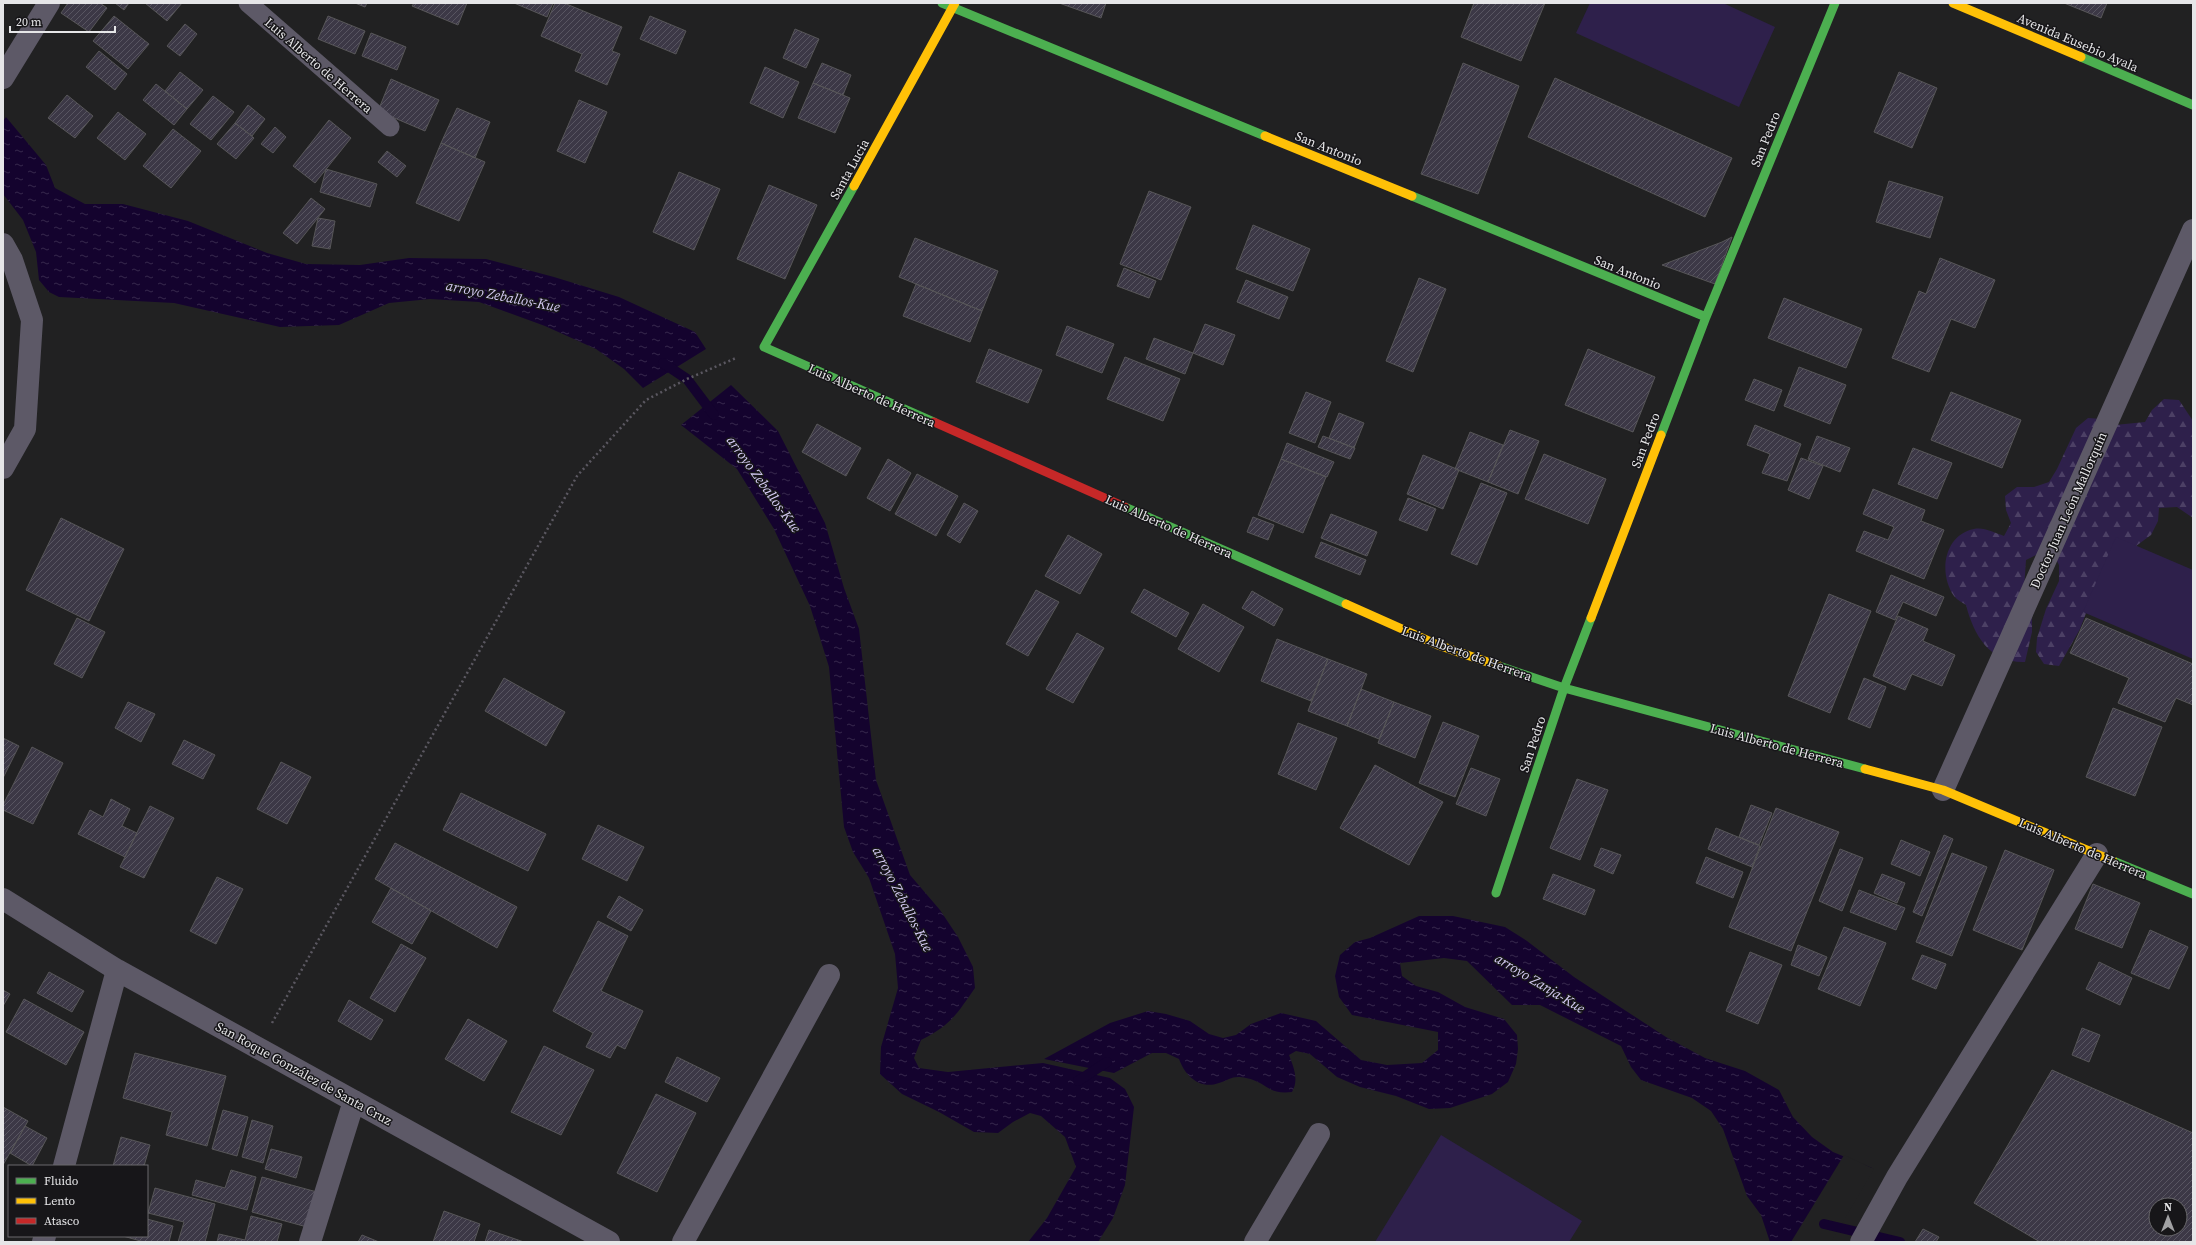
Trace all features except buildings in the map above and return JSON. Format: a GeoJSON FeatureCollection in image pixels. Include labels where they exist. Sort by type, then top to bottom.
{"type":"FeatureCollection","features":[{"type":"Feature","properties":{"kind":"street"},"geometry":{"type":"LineString","coordinates":[[3,78],[48,3]]}},
{"type":"Feature","properties":{"kind":"street","name":"San Antonio"},"geometry":{"type":"LineString","coordinates":[[942,3],[955,6],[1706,317]]}},
{"type":"Feature","properties":{"kind":"street","name":"San Pedro"},"geometry":{"type":"LineString","coordinates":[[1496,893],[1564,688],[1706,317],[1835,3]]}},
{"type":"Feature","properties":{"kind":"street","name":"Avenida Eusebio Ayala"},"geometry":{"type":"LineString","coordinates":[[1953,3],[2193,105]]}},
{"type":"Feature","properties":{"kind":"street","name":"Santa Lucia"},"geometry":{"type":"LineString","coordinates":[[764,347],[955,6]]}},
{"type":"Feature","properties":{"kind":"street","name":"Doctor Juan León Mallorquín"},"geometry":{"type":"LineString","coordinates":[[1943,790],[2193,230]]}},
{"type":"Feature","properties":{"kind":"street"},"geometry":{"type":"LineString","coordinates":[[3,244],[12,260],[32,320],[25,429],[3,468]]}},
{"type":"Feature","properties":{"kind":"street","name":"Luis Alberto de Herrera"},"geometry":{"type":"LineString","coordinates":[[764,347],[1438,645],[1564,688],[1943,790],[2193,894]]}},
{"type":"Feature","properties":{"kind":"street"},"geometry":{"type":"LineString","coordinates":[[1861,1242],[1897,1177],[2097,854]]}},
{"type":"Feature","properties":{"kind":"street","name":"San Roque González de Santa Cruz"},"geometry":{"type":"LineString","coordinates":[[3,899],[117,970],[609,1242]]}},
{"type":"Feature","properties":{"kind":"street"},"geometry":{"type":"LineString","coordinates":[[64,1165],[117,970]]}},
{"type":"Feature","properties":{"kind":"street"},"geometry":{"type":"LineString","coordinates":[[682,1242],[829,975]]}},
{"type":"Feature","properties":{"kind":"street"},"geometry":{"type":"LineString","coordinates":[[310,1242],[354,1101]]}},
{"type":"Feature","properties":{"kind":"street"},"geometry":{"type":"LineString","coordinates":[[1255,1242],[1319,1134]]}},
{"type":"Feature","properties":{"kind":"lane","name":"Luis Alberto de Herrera"},"geometry":{"type":"LineString","coordinates":[[248,3],[390,127]]}},
{"type":"Feature","properties":{"kind":"path"},"geometry":{"type":"LineString","coordinates":[[258,1048],[577,476],[646,400],[687,379],[764,347]]}},
{"type":"Feature","properties":{"kind":"green space"},"geometry":{"type":"Polygon","coordinates":[[[1590,3],[1723,3],[1775,27],[1739,107],[1576,33],[1590,3]]]}},
{"type":"Feature","properties":{"kind":"green space"},"geometry":{"type":"Polygon","coordinates":[[[2164,399],[2179,400],[2193,421],[2193,518],[2177,507],[2159,508],[2158,521],[2151,535],[2102,571],[2080,629],[2059,666],[2044,664],[2036,652],[2037,638],[2046,609],[2059,581],[2059,565],[2053,553],[2040,553],[2026,560],[2024,589],[2032,617],[2032,632],[2025,662],[2002,658],[1993,653],[1985,646],[1979,637],[1969,616],[1966,605],[1954,596],[1949,587],[1945,566],[1950,547],[1956,539],[1964,533],[1974,529],[1986,530],[2004,536],[2011,523],[2006,510],[2005,496],[2017,487],[2034,487],[2049,482],[2057,469],[2076,428],[2088,418],[2102,419],[2115,425],[2145,422],[2152,410],[2164,399]]]}},
{"type":"Feature","properties":{"kind":"green space"},"geometry":{"type":"Polygon","coordinates":[[[2116,537],[2193,570],[2193,659],[2083,612],[2116,537]]]}},
{"type":"Feature","properties":{"kind":"green space"},"geometry":{"type":"Polygon","coordinates":[[[1441,1135],[1582,1221],[1569,1242],[1375,1242],[1441,1135]]]}},
{"type":"Feature","properties":{"kind":"water"},"geometry":{"type":"Polygon","coordinates":[[[6,117],[46,165],[55,188],[85,204],[123,204],[188,221],[267,253],[306,264],[360,265],[409,258],[486,259],[554,277],[619,297],[695,332],[706,349],[643,388],[624,369],[596,349],[545,326],[479,302],[430,299],[389,303],[339,325],[280,327],[174,303],[59,297],[49,292],[39,280],[36,252],[23,220],[3,194],[3,121],[6,117]]]}},
{"type":"Feature","properties":{"kind":"water"},"geometry":{"type":"Polygon","coordinates":[[[731,385],[778,431],[825,523],[844,588],[859,629],[876,780],[910,875],[940,910],[958,937],[973,967],[975,988],[963,1005],[946,1024],[921,1040],[914,1058],[919,1068],[948,1072],[1043,1063],[1110,1078],[1125,1089],[1134,1107],[1125,1185],[1113,1218],[1098,1242],[1028,1242],[1047,1218],[1076,1167],[1065,1137],[1041,1116],[1030,1113],[1013,1122],[998,1133],[974,1132],[939,1112],[902,1094],[880,1074],[881,1047],[898,988],[895,954],[869,878],[853,852],[844,827],[829,667],[810,606],[774,529],[737,469],[681,425],[731,385]]]}},
{"type":"Feature","properties":{"kind":"water"},"geometry":{"type":"Polygon","coordinates":[[[1419,916],[1453,916],[1505,927],[1527,941],[1574,977],[1666,1037],[1705,1058],[1745,1071],[1779,1090],[1793,1117],[1812,1137],[1833,1152],[1872,1168],[1829,1242],[1770,1242],[1761,1215],[1747,1196],[1723,1129],[1711,1111],[1692,1098],[1641,1080],[1631,1067],[1621,1046],[1540,1005],[1512,1005],[1467,961],[1444,958],[1400,963],[1402,976],[1416,986],[1438,992],[1465,1007],[1504,1019],[1517,1035],[1518,1049],[1516,1064],[1508,1082],[1492,1094],[1450,1108],[1429,1109],[1396,1096],[1360,1087],[1337,1077],[1310,1054],[1296,1051],[1289,1055],[1295,1074],[1295,1083],[1292,1092],[1277,1092],[1259,1082],[1241,1077],[1234,1077],[1223,1082],[1206,1085],[1189,1076],[1179,1059],[1166,1053],[1152,1053],[1114,1073],[1044,1059],[1110,1023],[1148,1011],[1166,1014],[1190,1021],[1209,1034],[1223,1038],[1236,1035],[1251,1024],[1281,1013],[1316,1021],[1361,1060],[1387,1065],[1422,1063],[1438,1050],[1438,1032],[1352,1015],[1339,997],[1335,976],[1340,955],[1355,942],[1370,938],[1419,916]]]}},
{"type":"Feature","properties":{"kind":"pier"},"geometry":{"type":"Polygon","coordinates":[[[1844,1155],[1874,1169],[1831,1242],[1791,1242],[1844,1155]]]}},
{"type":"Feature","properties":{"kind":"waterway","name":"arroyo Zeballos-Kue"},"geometry":{"type":"LineString","coordinates":[[663,363],[687,379],[714,415]]}},
{"type":"Feature","properties":{"kind":"waterway","name":"arroyo Zanja-Kue"},"geometry":{"type":"LineString","coordinates":[[1078,1081],[1107,1062]]}},
{"type":"Feature","properties":{"kind":"waterway","name":"arroyo Zanja-Kue"},"geometry":{"type":"LineString","coordinates":[[1824,1224],[1900,1242]]}},
{"type":"Feature","properties":{"kind":"traffic: fast"},"geometry":{"type":"LineString","coordinates":[[942,3],[1265,136]]}},
{"type":"Feature","properties":{"kind":"traffic: fast"},"geometry":{"type":"LineString","coordinates":[[1661,435],[1706,317],[1835,3]]}},
{"type":"Feature","properties":{"kind":"traffic: fast"},"geometry":{"type":"LineString","coordinates":[[2081,57],[2193,105]]}},
{"type":"Feature","properties":{"kind":"traffic: fast"},"geometry":{"type":"LineString","coordinates":[[854,186],[764,347],[934,422]]}},
{"type":"Feature","properties":{"kind":"traffic: fast"},"geometry":{"type":"LineString","coordinates":[[1412,196],[1706,317]]}},
{"type":"Feature","properties":{"kind":"traffic: fast"},"geometry":{"type":"LineString","coordinates":[[1125,507],[1346,604]]}},
{"type":"Feature","properties":{"kind":"traffic: fast"},"geometry":{"type":"LineString","coordinates":[[1496,893],[1564,688],[1591,618]]}},
{"type":"Feature","properties":{"kind":"traffic: fast"},"geometry":{"type":"LineString","coordinates":[[1499,666],[1564,688],[1865,769]]}},
{"type":"Feature","properties":{"kind":"traffic: fast"},"geometry":{"type":"LineString","coordinates":[[2113,861],[2193,894]]}},
{"type":"Feature","properties":{"kind":"traffic: slow"},"geometry":{"type":"LineString","coordinates":[[854,186],[955,3]]}},
{"type":"Feature","properties":{"kind":"traffic: slow"},"geometry":{"type":"LineString","coordinates":[[1953,3],[2081,57]]}},
{"type":"Feature","properties":{"kind":"traffic: slow"},"geometry":{"type":"LineString","coordinates":[[1265,136],[1412,196]]}},
{"type":"Feature","properties":{"kind":"traffic: slow"},"geometry":{"type":"LineString","coordinates":[[1591,618],[1661,435]]}},
{"type":"Feature","properties":{"kind":"traffic: slow"},"geometry":{"type":"LineString","coordinates":[[1346,604],[1438,645],[1499,666]]}},
{"type":"Feature","properties":{"kind":"traffic: slow"},"geometry":{"type":"LineString","coordinates":[[1865,769],[1943,790],[2113,861]]}},
{"type":"Feature","properties":{"kind":"traffic: jam"},"geometry":{"type":"LineString","coordinates":[[934,422],[1125,507]]}}]}
